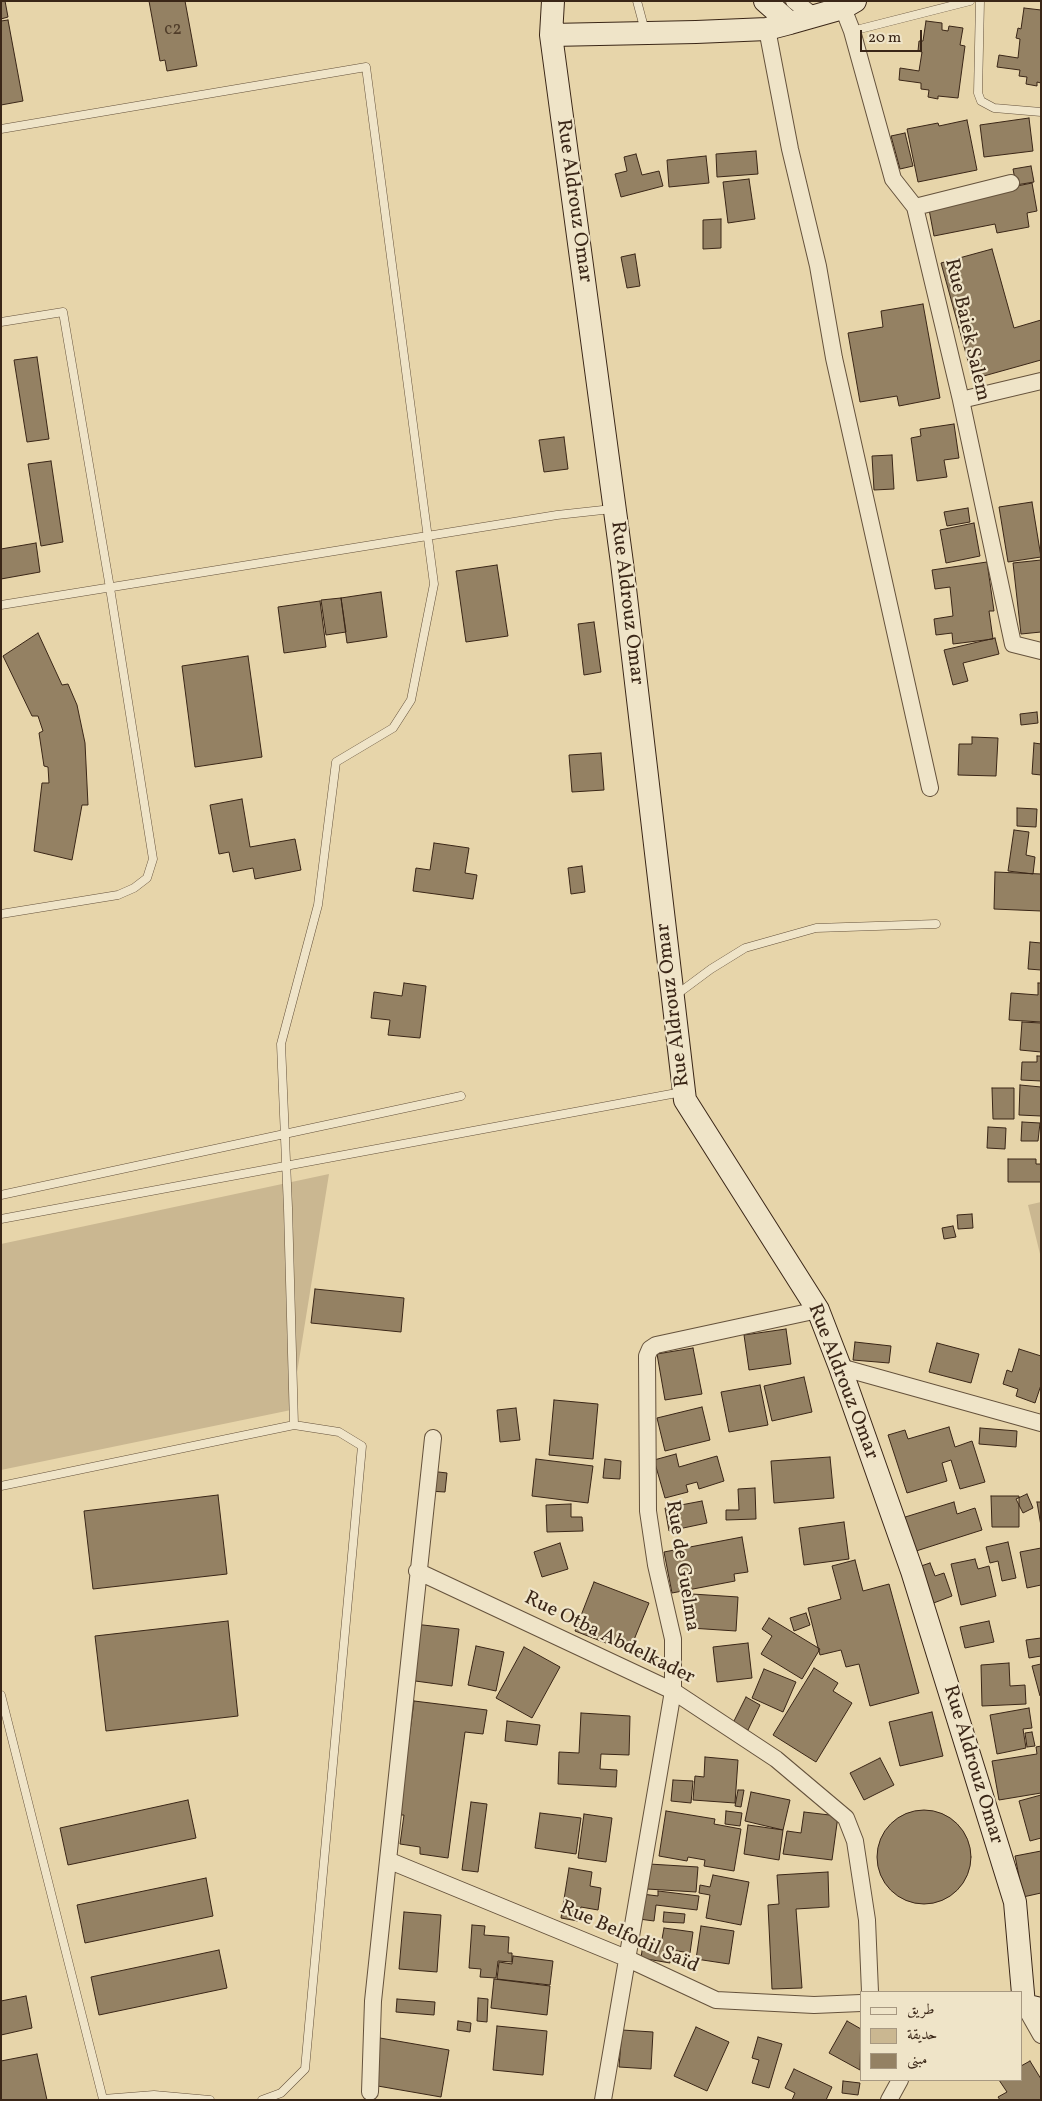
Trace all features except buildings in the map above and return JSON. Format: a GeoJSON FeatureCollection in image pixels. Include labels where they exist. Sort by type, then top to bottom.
{"type":"FeatureCollection","features":[{"type":"Feature","properties":{"kind":"street","name":"Rue Aldrouz Omar"},"geometry":{"type":"LineString","coordinates":[[553,1],[551,35],[614,509],[685,1100],[818,1310],[840,1367],[912,1572],[1015,1902],[1029,2006]]}},
{"type":"Feature","properties":{"kind":"street"},"geometry":{"type":"LineString","coordinates":[[765,1],[790,23]]}},
{"type":"Feature","properties":{"kind":"street"},"geometry":{"type":"LineString","coordinates":[[794,1],[815,17]]}},
{"type":"Feature","properties":{"kind":"street"},"geometry":{"type":"LineString","coordinates":[[551,35],[767,29],[815,17],[849,5]]}},
{"type":"Feature","properties":{"kind":"street","name":"Rue Baiek Salem"},"geometry":{"type":"LineString","coordinates":[[849,5],[852,31],[893,179],[915,207],[961,400],[1013,644],[1041,651]]}},
{"type":"Feature","properties":{"kind":"street"},"geometry":{"type":"LineString","coordinates":[[767,29],[790,149],[818,266],[834,358],[930,788]]}},
{"type":"Feature","properties":{"kind":"street"},"geometry":{"type":"LineString","coordinates":[[915,207],[1011,183]]}},
{"type":"Feature","properties":{"kind":"street"},"geometry":{"type":"LineString","coordinates":[[961,400],[1041,381]]}},
{"type":"Feature","properties":{"kind":"street","name":"Rue de Guelma"},"geometry":{"type":"LineString","coordinates":[[603,2100],[673,1691],[673,1639],[656,1565],[648,1511],[647,1356],[650,1349],[656,1345],[818,1310]]}},
{"type":"Feature","properties":{"kind":"street"},"geometry":{"type":"LineString","coordinates":[[840,1367],[1041,1423]]}},
{"type":"Feature","properties":{"kind":"street"},"geometry":{"type":"LineString","coordinates":[[370,2092],[373,2002],[390,1861],[417,1571],[433,1438]]}},
{"type":"Feature","properties":{"kind":"street","name":"Rue Otba Abdelkader"},"geometry":{"type":"LineString","coordinates":[[417,1571],[673,1691],[776,1759],[846,1818],[855,1841],[867,1920],[870,1991]]}},
{"type":"Feature","properties":{"kind":"street","name":"Rue Belfodil Saïd"},"geometry":{"type":"LineString","coordinates":[[390,1861],[626,1958],[716,2000],[814,2005],[860,2003]]}},
{"type":"Feature","properties":{"kind":"street"},"geometry":{"type":"LineString","coordinates":[[1029,2006],[1041,2035]]}},
{"type":"Feature","properties":{"kind":"street"},"geometry":{"type":"LineString","coordinates":[[889,2100],[899,2081]]}},
{"type":"Feature","properties":{"kind":"lane"},"geometry":{"type":"LineString","coordinates":[[637,1],[645,33]]}},
{"type":"Feature","properties":{"kind":"lane"},"geometry":{"type":"LineString","coordinates":[[852,31],[970,1]]}},
{"type":"Feature","properties":{"kind":"lane"},"geometry":{"type":"LineString","coordinates":[[980,1],[978,93],[981,101],[994,108],[1041,112]]}},
{"type":"Feature","properties":{"kind":"lane"},"geometry":{"type":"LineString","coordinates":[[1,129],[366,67],[434,584],[411,700],[393,728],[336,762],[318,905],[281,1044],[287,1164],[294,1425]]}},
{"type":"Feature","properties":{"kind":"lane"},"geometry":{"type":"LineString","coordinates":[[1,322],[63,312],[152,842],[153,859],[147,878],[134,888],[118,895],[1,914]]}},
{"type":"Feature","properties":{"kind":"lane"},"geometry":{"type":"LineString","coordinates":[[1,605],[557,515],[614,509]]}},
{"type":"Feature","properties":{"kind":"lane"},"geometry":{"type":"LineString","coordinates":[[673,998],[711,969],[745,948],[816,928],[936,924]]}},
{"type":"Feature","properties":{"kind":"lane"},"geometry":{"type":"LineString","coordinates":[[1,1219],[684,1091]]}},
{"type":"Feature","properties":{"kind":"lane"},"geometry":{"type":"LineString","coordinates":[[1,1195],[461,1096]]}},
{"type":"Feature","properties":{"kind":"lane"},"geometry":{"type":"LineString","coordinates":[[1,1486],[294,1425],[339,1432],[362,1446],[304,2069],[280,2093],[262,2100]]}},
{"type":"Feature","properties":{"kind":"lane"},"geometry":{"type":"LineString","coordinates":[[1,1695],[103,2099],[154,2095],[210,2100]]}},
{"type":"Feature","properties":{"kind":"green space"},"geometry":{"type":"Polygon","coordinates":[[[329,1174],[291,1410],[1,1470],[1,1244],[329,1174]]]}},
{"type":"Feature","properties":{"kind":"green space"},"geometry":{"type":"Polygon","coordinates":[[[1041,1202],[1041,1258],[1028,1205],[1041,1202]]]}}]}
